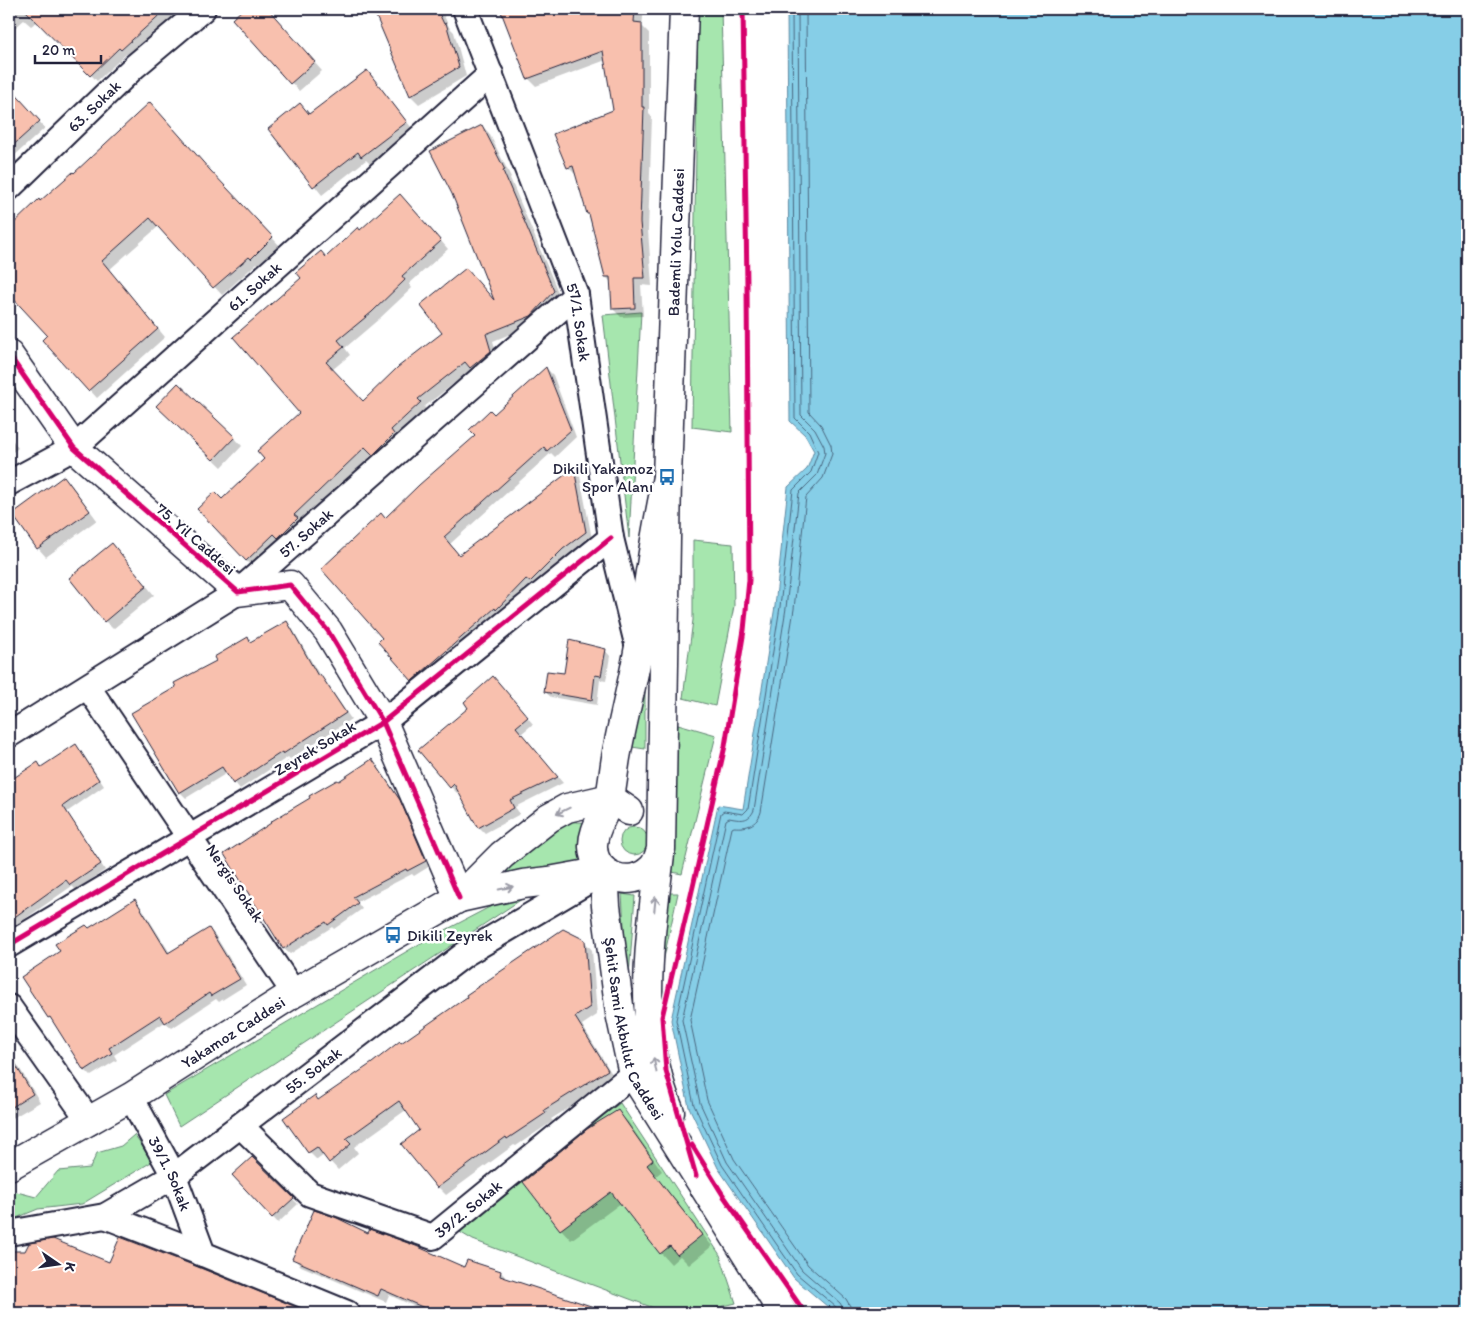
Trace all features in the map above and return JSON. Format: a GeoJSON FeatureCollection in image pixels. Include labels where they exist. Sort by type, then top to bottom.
{"type":"FeatureCollection","features":[{"type":"Feature","properties":{"kind":"main road","name":"Bademli Yolu Caddesi"},"geometry":{"type":"LineString","coordinates":[[667,477],[684,9]]}},
{"type":"Feature","properties":{"kind":"main road","name":"75. Yil Caddesi"},"geometry":{"type":"LineString","coordinates":[[9,354],[74,448],[238,592],[290,585],[328,631],[383,722],[459,898]]}},
{"type":"Feature","properties":{"kind":"main road"},"geometry":{"type":"LineString","coordinates":[[459,898],[502,854],[549,818],[567,808],[619,805],[646,817],[658,831],[661,849],[658,859],[644,875],[624,880],[613,877],[604,871],[594,856],[593,846],[594,837],[599,826],[607,818],[617,813],[619,805],[616,754],[638,651],[667,477]]}},
{"type":"Feature","properties":{"kind":"main road","name":"Şehit Sami Akbulut Caddesi"},"geometry":{"type":"LineString","coordinates":[[667,477],[661,849],[647,972],[649,1033],[660,1089],[696,1176]]}},
{"type":"Feature","properties":{"kind":"main road"},"geometry":{"type":"LineString","coordinates":[[459,898],[523,884],[604,871]]}},
{"type":"Feature","properties":{"kind":"main road","name":"Şehit Sami Akbulut Caddesi"},"geometry":{"type":"LineString","coordinates":[[604,871],[606,906],[620,1013],[633,1074],[783,1313]]}},
{"type":"Feature","properties":{"kind":"main road","name":"Yakamoz Caddesi"},"geometry":{"type":"LineString","coordinates":[[9,1166],[90,1122],[294,993],[459,898]]}},
{"type":"Feature","properties":{"kind":"street","name":"63. Sokak"},"geometry":{"type":"LineString","coordinates":[[9,188],[135,66],[203,9]]}},
{"type":"Feature","properties":{"kind":"street","name":"57/1. Sokak"},"geometry":{"type":"LineString","coordinates":[[464,9],[576,295],[611,538],[638,651]]}},
{"type":"Feature","properties":{"kind":"street","name":"61. Sokak"},"geometry":{"type":"LineString","coordinates":[[9,483],[74,448],[491,74]]}},
{"type":"Feature","properties":{"kind":"street","name":"57. Sokak"},"geometry":{"type":"LineString","coordinates":[[9,735],[238,592],[576,295]]}},
{"type":"Feature","properties":{"kind":"street","name":"Zeyrek Sokak"},"geometry":{"type":"LineString","coordinates":[[9,945],[383,722],[611,538]]}},
{"type":"Feature","properties":{"kind":"street","name":"Nergis Sokak"},"geometry":{"type":"LineString","coordinates":[[88,687],[294,993]]}},
{"type":"Feature","properties":{"kind":"street","name":"55. Sokak"},"geometry":{"type":"LineString","coordinates":[[9,1232],[105,1216],[174,1176],[465,954],[604,871]]}},
{"type":"Feature","properties":{"kind":"street"},"geometry":{"type":"LineString","coordinates":[[9,1007],[90,1122]]}},
{"type":"Feature","properties":{"kind":"street","name":"39/2. Sokak"},"geometry":{"type":"LineString","coordinates":[[241,1126],[310,1194],[433,1236],[633,1074]]}},
{"type":"Feature","properties":{"kind":"street","name":"39/1. Sokak"},"geometry":{"type":"LineString","coordinates":[[131,1097],[174,1176],[203,1254]]}},
{"type":"Feature","properties":{"kind":"street"},"geometry":{"type":"LineString","coordinates":[[105,1216],[347,1313]]}},
{"type":"Feature","properties":{"kind":"green space"},"geometry":{"type":"Polygon","coordinates":[[[698,9],[721,9],[732,432],[692,427],[698,9]]]}},
{"type":"Feature","properties":{"kind":"green space"},"geometry":{"type":"Polygon","coordinates":[[[641,312],[629,538],[603,315],[641,312]]]}},
{"type":"Feature","properties":{"kind":"green space"},"geometry":{"type":"Polygon","coordinates":[[[693,540],[733,544],[734,606],[715,706],[683,698],[693,620],[693,540]]]}},
{"type":"Feature","properties":{"kind":"green space"},"geometry":{"type":"Polygon","coordinates":[[[645,684],[645,749],[632,747],[645,684]]]}},
{"type":"Feature","properties":{"kind":"green space"},"geometry":{"type":"Polygon","coordinates":[[[678,724],[716,735],[682,874],[667,871],[678,724]]]}},
{"type":"Feature","properties":{"kind":"green space"},"geometry":{"type":"Polygon","coordinates":[[[567,821],[589,823],[586,864],[490,881],[567,821]]]}},
{"type":"Feature","properties":{"kind":"green space"},"geometry":{"type":"Polygon","coordinates":[[[634,827],[644,831],[648,841],[644,851],[634,855],[624,851],[620,841],[624,831],[634,827]]]}},
{"type":"Feature","properties":{"kind":"green space"},"geometry":{"type":"Polygon","coordinates":[[[522,890],[525,897],[179,1126],[164,1095],[421,943],[522,890]]]}},
{"type":"Feature","properties":{"kind":"green space"},"geometry":{"type":"Polygon","coordinates":[[[666,893],[678,893],[662,967],[666,893]]]}},
{"type":"Feature","properties":{"kind":"green space"},"geometry":{"type":"Polygon","coordinates":[[[622,894],[635,896],[628,990],[622,894]]]}},
{"type":"Feature","properties":{"kind":"green space"},"geometry":{"type":"Polygon","coordinates":[[[620,1103],[720,1255],[736,1303],[696,1313],[667,1313],[473,1240],[453,1228],[620,1103]]]}},
{"type":"Feature","properties":{"kind":"green space"},"geometry":{"type":"Polygon","coordinates":[[[134,1135],[153,1161],[82,1204],[38,1209],[9,1221],[9,1193],[13,1191],[36,1197],[58,1171],[90,1168],[97,1153],[121,1146],[134,1135]]]}},
{"type":"Feature","properties":{"kind":"water"},"geometry":{"type":"Polygon","coordinates":[[[787,9],[1467,9],[1467,1313],[835,1313],[794,1278],[718,1168],[689,1107],[671,1020],[718,805],[743,809],[775,606],[788,487],[807,469],[814,451],[805,435],[790,421],[787,9]]]}},
{"type":"Feature","properties":{"kind":"building"},"geometry":{"type":"Polygon","coordinates":[[[24,9],[166,9],[121,50],[119,48],[90,76],[24,9]]]}},
{"type":"Feature","properties":{"kind":"building"},"geometry":{"type":"Polygon","coordinates":[[[243,9],[268,9],[315,62],[290,84],[232,19],[243,9]]]}},
{"type":"Feature","properties":{"kind":"building"},"geometry":{"type":"Polygon","coordinates":[[[373,9],[437,9],[444,24],[446,23],[459,67],[410,96],[373,9]]]}},
{"type":"Feature","properties":{"kind":"building"},"geometry":{"type":"Polygon","coordinates":[[[500,9],[635,9],[634,22],[642,23],[642,107],[644,107],[640,222],[645,278],[634,278],[635,308],[612,309],[610,277],[605,277],[589,214],[587,214],[573,166],[567,168],[553,134],[613,110],[603,51],[527,79],[500,9]]]}},
{"type":"Feature","properties":{"kind":"building"},"geometry":{"type":"Polygon","coordinates":[[[367,70],[407,122],[361,157],[358,152],[313,187],[268,129],[300,103],[309,114],[367,70]]]}},
{"type":"Feature","properties":{"kind":"building"},"geometry":{"type":"Polygon","coordinates":[[[9,87],[40,121],[9,149],[9,87]]]}},
{"type":"Feature","properties":{"kind":"building"},"geometry":{"type":"Polygon","coordinates":[[[150,102],[273,237],[251,259],[249,257],[213,288],[150,218],[102,261],[158,329],[88,391],[42,340],[47,335],[9,294],[9,228],[39,199],[40,201],[74,173],[150,102]]]}},
{"type":"Feature","properties":{"kind":"building"},"geometry":{"type":"Polygon","coordinates":[[[482,125],[505,170],[503,171],[554,291],[531,316],[486,334],[491,351],[470,368],[465,362],[418,399],[421,402],[391,430],[394,434],[373,455],[365,447],[294,515],[298,518],[278,538],[274,534],[246,561],[197,509],[215,492],[222,499],[264,459],[257,451],[299,413],[233,337],[301,278],[296,272],[321,251],[326,257],[358,227],[360,230],[400,194],[441,241],[402,276],[405,280],[372,312],[338,340],[344,347],[326,362],[363,401],[398,367],[442,333],[420,305],[466,268],[494,300],[452,194],[430,151],[482,125]]]}},
{"type":"Feature","properties":{"kind":"building"},"geometry":{"type":"Polygon","coordinates":[[[546,367],[571,430],[547,451],[544,447],[444,537],[459,555],[574,468],[586,532],[563,549],[530,582],[526,579],[496,610],[495,608],[412,681],[378,642],[382,638],[321,569],[381,513],[385,518],[475,436],[469,430],[490,410],[494,414],[546,367]]]}},
{"type":"Feature","properties":{"kind":"building"},"geometry":{"type":"Polygon","coordinates":[[[178,383],[235,437],[213,460],[156,406],[178,383]]]}},
{"type":"Feature","properties":{"kind":"building"},"geometry":{"type":"Polygon","coordinates":[[[64,476],[90,511],[37,549],[12,514],[64,476]]]}},
{"type":"Feature","properties":{"kind":"building"},"geometry":{"type":"Polygon","coordinates":[[[112,543],[147,586],[104,622],[69,578],[112,543]]]}},
{"type":"Feature","properties":{"kind":"building"},"geometry":{"type":"Polygon","coordinates":[[[287,621],[318,676],[320,674],[346,713],[233,784],[222,767],[179,793],[131,713],[176,687],[174,683],[216,661],[214,657],[248,637],[250,642],[287,621]]]}},
{"type":"Feature","properties":{"kind":"building"},"geometry":{"type":"Polygon","coordinates":[[[569,640],[606,649],[601,676],[595,675],[592,700],[544,692],[547,671],[564,673],[569,640]]]}},
{"type":"Feature","properties":{"kind":"building"},"geometry":{"type":"Polygon","coordinates":[[[493,676],[528,717],[516,727],[558,777],[510,800],[514,808],[478,828],[454,784],[450,788],[418,750],[468,708],[464,702],[493,676]]]}},
{"type":"Feature","properties":{"kind":"building"},"geometry":{"type":"Polygon","coordinates":[[[76,744],[99,780],[63,806],[101,864],[70,885],[66,880],[9,921],[9,781],[38,762],[41,767],[76,744]]]}},
{"type":"Feature","properties":{"kind":"building"},"geometry":{"type":"Polygon","coordinates":[[[372,759],[400,800],[426,861],[407,871],[406,869],[353,897],[358,903],[328,925],[326,922],[283,949],[224,854],[270,822],[310,798],[309,796],[337,780],[339,781],[372,759]]]}},
{"type":"Feature","properties":{"kind":"building"},"geometry":{"type":"Polygon","coordinates":[[[135,899],[168,953],[209,928],[240,979],[211,996],[209,993],[165,1023],[160,1015],[109,1048],[112,1053],[84,1071],[50,1017],[48,1018],[21,977],[60,951],[55,944],[86,925],[89,928],[135,899]]]}},
{"type":"Feature","properties":{"kind":"building"},"geometry":{"type":"Polygon","coordinates":[[[563,929],[585,940],[590,1007],[575,1017],[608,1070],[544,1110],[546,1113],[507,1139],[506,1137],[437,1188],[401,1144],[419,1130],[399,1101],[346,1139],[351,1144],[329,1163],[317,1147],[308,1153],[283,1118],[315,1095],[318,1100],[563,929]]]}},
{"type":"Feature","properties":{"kind":"building"},"geometry":{"type":"Polygon","coordinates":[[[9,1054],[33,1094],[9,1109],[9,1054]]]}},
{"type":"Feature","properties":{"kind":"building"},"geometry":{"type":"Polygon","coordinates":[[[618,1110],[653,1160],[647,1165],[702,1235],[677,1255],[670,1246],[660,1254],[611,1192],[560,1230],[523,1182],[587,1129],[618,1110]]]}},
{"type":"Feature","properties":{"kind":"building"},"geometry":{"type":"Polygon","coordinates":[[[252,1157],[294,1198],[272,1218],[232,1175],[252,1157]]]}},
{"type":"Feature","properties":{"kind":"building"},"geometry":{"type":"Polygon","coordinates":[[[314,1210],[335,1217],[368,1233],[370,1229],[416,1246],[464,1267],[467,1260],[501,1271],[500,1276],[603,1310],[602,1313],[436,1313],[381,1289],[378,1296],[292,1259],[314,1210]]]}},
{"type":"Feature","properties":{"kind":"building"},"geometry":{"type":"Polygon","coordinates":[[[120,1237],[311,1313],[9,1313],[9,1251],[25,1251],[29,1243],[53,1239],[109,1262],[120,1237]]]}},
{"type":"Feature","properties":{"kind":"cycle path"},"geometry":{"type":"LineString","coordinates":[[696,1176],[666,1071],[662,1017],[725,746],[744,630],[749,580],[743,9]]}},
{"type":"Feature","properties":{"kind":"cycle path"},"geometry":{"type":"LineString","coordinates":[[9,355],[74,448],[238,592],[290,585],[328,631],[383,722],[459,898]]}},
{"type":"Feature","properties":{"kind":"cycle path"},"geometry":{"type":"LineString","coordinates":[[9,945],[383,722],[611,538]]}},
{"type":"Feature","properties":{"kind":"cycle path"},"geometry":{"type":"LineString","coordinates":[[692,1145],[723,1195],[805,1313]]}},
{"type":"Feature","properties":{"kind":"place","name":"Dikili Yakamoz Spor Alanı"},"geometry":{"type":"Point","coordinates":[667,477]}},
{"type":"Feature","properties":{"kind":"place","name":"Dikili Zeyrek"},"geometry":{"type":"Point","coordinates":[393,935]}}]}
